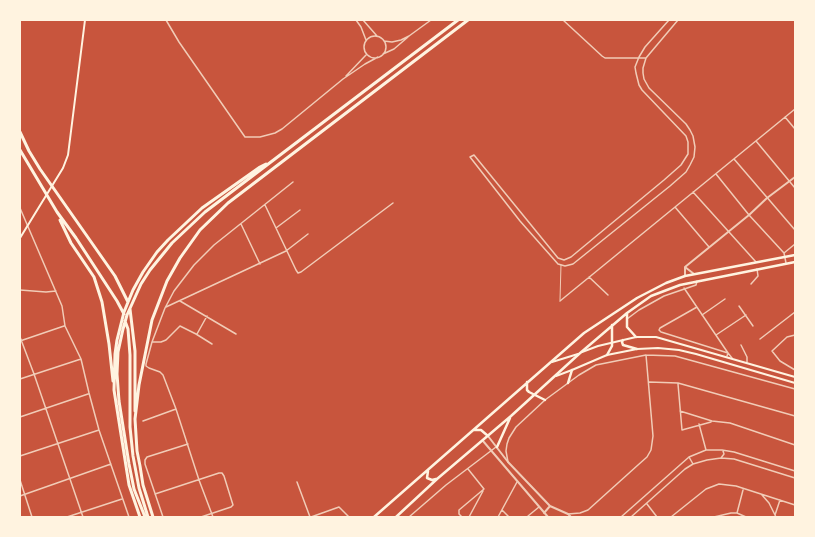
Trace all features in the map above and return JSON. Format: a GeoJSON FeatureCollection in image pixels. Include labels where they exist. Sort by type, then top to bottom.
{"type":"FeatureCollection","features":[{"type":"Feature","properties":{"kind":"highway"},"geometry":{"type":"LineString","coordinates":[[145,517],[134,489],[119,401],[118,360],[121,328],[133,299],[150,270],[161,255],[182,232],[205,212],[458,20]]}},
{"type":"Feature","properties":{"kind":"highway"},"geometry":{"type":"LineString","coordinates":[[153,517],[144,485],[137,451],[136,419],[139,384],[152,320],[167,281],[180,258],[200,230],[228,203],[468,20]]}},
{"type":"Feature","properties":{"kind":"highway"},"geometry":{"type":"LineString","coordinates":[[20,132],[40,169],[115,276],[126,298],[132,322],[135,352],[134,407],[136,419]]}},
{"type":"Feature","properties":{"kind":"highway"},"geometry":{"type":"LineString","coordinates":[[20,150],[57,212],[88,256],[124,314],[128,330],[130,355],[130,427],[133,456],[139,488],[148,517]]}},
{"type":"Feature","properties":{"kind":"highway"},"geometry":{"type":"LineString","coordinates":[[114,390],[115,354],[124,312],[133,290],[157,252],[178,228],[202,208],[260,167],[273,160]]}},
{"type":"Feature","properties":{"kind":"highway"},"geometry":{"type":"LineString","coordinates":[[57,212],[71,243],[94,277],[102,302],[110,344],[111,369],[129,485],[140,517]]}},
{"type":"Feature","properties":{"kind":"main road"},"geometry":{"type":"LineString","coordinates":[[20,238],[63,168],[68,155],[85,20]]}},
{"type":"Feature","properties":{"kind":"main road"},"geometry":{"type":"LineString","coordinates":[[374,517],[584,333],[636,298],[662,284],[685,276],[784,255],[795,255]]}},
{"type":"Feature","properties":{"kind":"main road"},"geometry":{"type":"LineString","coordinates":[[396,517],[437,479],[483,441],[578,354],[627,312],[658,293],[680,284],[795,262]]}},
{"type":"Feature","properties":{"kind":"main road"},"geometry":{"type":"LineString","coordinates":[[627,312],[627,327],[636,337]]}},
{"type":"Feature","properties":{"kind":"main road"},"geometry":{"type":"LineString","coordinates":[[606,355],[610,350],[612,343],[612,325]]}},
{"type":"Feature","properties":{"kind":"main road"},"geometry":{"type":"LineString","coordinates":[[548,364],[612,343],[636,337],[662,338],[795,377]]}},
{"type":"Feature","properties":{"kind":"main road"},"geometry":{"type":"LineString","coordinates":[[623,340],[623,345],[637,349]]}},
{"type":"Feature","properties":{"kind":"main road"},"geometry":{"type":"LineString","coordinates":[[555,376],[606,355],[637,349],[658,348],[679,350],[795,383]]}},
{"type":"Feature","properties":{"kind":"main road"},"geometry":{"type":"LineString","coordinates":[[568,383],[572,370]]}},
{"type":"Feature","properties":{"kind":"main road"},"geometry":{"type":"LineString","coordinates":[[528,382],[527,390],[545,400]]}},
{"type":"Feature","properties":{"kind":"main road"},"geometry":{"type":"LineString","coordinates":[[497,447],[511,416]]}},
{"type":"Feature","properties":{"kind":"main road"},"geometry":{"type":"LineString","coordinates":[[474,430],[481,430],[488,436]]}},
{"type":"Feature","properties":{"kind":"main road"},"geometry":{"type":"LineString","coordinates":[[429,468],[426,476],[427,478],[432,480],[437,479]]}},
{"type":"Feature","properties":{"kind":"street"},"geometry":{"type":"LineString","coordinates":[[166,20],[179,42],[245,137],[260,137],[275,133],[282,129],[343,79],[365,64],[394,49],[431,20]]}},
{"type":"Feature","properties":{"kind":"street"},"geometry":{"type":"LineString","coordinates":[[356,20],[361,27],[366,40],[364,48],[367,54],[372,57],[378,57]]}},
{"type":"Feature","properties":{"kind":"street"},"geometry":{"type":"LineString","coordinates":[[363,20],[377,36],[383,40],[395,42],[409,36]]}},
{"type":"Feature","properties":{"kind":"street"},"geometry":{"type":"LineString","coordinates":[[563,20],[605,58],[646,58]]}},
{"type":"Feature","properties":{"kind":"street"},"geometry":{"type":"LineString","coordinates":[[669,20],[645,47],[638,57],[635,67],[639,85],[686,136],[688,142],[688,154],[681,165],[664,180],[571,257],[564,260],[558,258],[473,155],[470,157],[520,221],[556,262],[561,265],[568,266],[572,264],[670,186],[686,172],[694,157],[696,147],[693,136],[686,124],[646,83],[644,79],[643,68],[646,58],[678,20]]}},
{"type":"Feature","properties":{"kind":"street"},"geometry":{"type":"LineString","coordinates":[[366,40],[377,36]]}},
{"type":"Feature","properties":{"kind":"street"},"geometry":{"type":"LineString","coordinates":[[381,56],[385,47],[383,40]]}},
{"type":"Feature","properties":{"kind":"street"},"geometry":{"type":"LineString","coordinates":[[343,79],[367,54]]}},
{"type":"Feature","properties":{"kind":"street"},"geometry":{"type":"LineString","coordinates":[[560,300],[795,109]]}},
{"type":"Feature","properties":{"kind":"street"},"geometry":{"type":"LineString","coordinates":[[784,117],[795,129]]}},
{"type":"Feature","properties":{"kind":"street"},"geometry":{"type":"LineString","coordinates":[[756,141],[795,188]]}},
{"type":"Feature","properties":{"kind":"street"},"geometry":{"type":"LineString","coordinates":[[734,159],[795,230]]}},
{"type":"Feature","properties":{"kind":"street"},"geometry":{"type":"LineString","coordinates":[[716,174],[784,255],[786,263]]}},
{"type":"Feature","properties":{"kind":"street"},"geometry":{"type":"LineString","coordinates":[[685,276],[685,267],[709,246],[750,215],[767,198],[795,177]]}},
{"type":"Feature","properties":{"kind":"street"},"geometry":{"type":"LineString","coordinates":[[213,517],[163,375],[160,372],[146,366],[152,342],[165,308],[174,291],[194,265],[214,245],[293,182]]}},
{"type":"Feature","properties":{"kind":"street"},"geometry":{"type":"LineString","coordinates":[[694,192],[756,262]]}},
{"type":"Feature","properties":{"kind":"street"},"geometry":{"type":"LineString","coordinates":[[264,206],[298,273],[394,203]]}},
{"type":"Feature","properties":{"kind":"street"},"geometry":{"type":"LineString","coordinates":[[20,208],[62,306],[65,326],[81,358],[99,430],[129,517]]}},
{"type":"Feature","properties":{"kind":"street"},"geometry":{"type":"LineString","coordinates":[[675,208],[709,246]]}},
{"type":"Feature","properties":{"kind":"street"},"geometry":{"type":"LineString","coordinates":[[276,228],[300,210]]}},
{"type":"Feature","properties":{"kind":"street"},"geometry":{"type":"LineString","coordinates":[[241,224],[260,264]]}},
{"type":"Feature","properties":{"kind":"street"},"geometry":{"type":"LineString","coordinates":[[165,308],[260,264],[286,250],[308,234]]}},
{"type":"Feature","properties":{"kind":"street"},"geometry":{"type":"LineString","coordinates":[[784,255],[795,244]]}},
{"type":"Feature","properties":{"kind":"street"},"geometry":{"type":"LineString","coordinates":[[560,300],[561,265]]}},
{"type":"Feature","properties":{"kind":"street"},"geometry":{"type":"LineString","coordinates":[[685,267],[694,274]]}},
{"type":"Feature","properties":{"kind":"street"},"geometry":{"type":"LineString","coordinates":[[751,284],[758,276],[757,269]]}},
{"type":"Feature","properties":{"kind":"street"},"geometry":{"type":"LineString","coordinates":[[589,277],[608,295]]}},
{"type":"Feature","properties":{"kind":"street"},"geometry":{"type":"LineString","coordinates":[[627,319],[639,310],[664,296],[696,285],[697,281]]}},
{"type":"Feature","properties":{"kind":"street"},"geometry":{"type":"LineString","coordinates":[[684,288],[732,358]]}},
{"type":"Feature","properties":{"kind":"street"},"geometry":{"type":"LineString","coordinates":[[20,290],[46,292],[56,291]]}},
{"type":"Feature","properties":{"kind":"street"},"geometry":{"type":"LineString","coordinates":[[702,315],[725,299]]}},
{"type":"Feature","properties":{"kind":"street"},"geometry":{"type":"LineString","coordinates":[[180,301],[236,334]]}},
{"type":"Feature","properties":{"kind":"street"},"geometry":{"type":"LineString","coordinates":[[739,306],[753,326]]}},
{"type":"Feature","properties":{"kind":"street"},"geometry":{"type":"LineString","coordinates":[[697,307],[659,330],[661,332],[728,353]]}},
{"type":"Feature","properties":{"kind":"street"},"geometry":{"type":"LineString","coordinates":[[760,339],[795,312]]}},
{"type":"Feature","properties":{"kind":"street"},"geometry":{"type":"LineString","coordinates":[[196,334],[207,316]]}},
{"type":"Feature","properties":{"kind":"street"},"geometry":{"type":"LineString","coordinates":[[716,335],[745,316]]}},
{"type":"Feature","properties":{"kind":"street"},"geometry":{"type":"LineString","coordinates":[[20,341],[65,326]]}},
{"type":"Feature","properties":{"kind":"street"},"geometry":{"type":"LineString","coordinates":[[152,342],[161,342],[166,340],[180,326],[212,344]]}},
{"type":"Feature","properties":{"kind":"street"},"geometry":{"type":"LineString","coordinates":[[795,335],[787,337],[772,351],[780,361],[795,370]]}},
{"type":"Feature","properties":{"kind":"street"},"geometry":{"type":"LineString","coordinates":[[20,337],[20,341],[34,374],[83,517]]}},
{"type":"Feature","properties":{"kind":"street"},"geometry":{"type":"LineString","coordinates":[[741,345],[747,357],[747,362]]}},
{"type":"Feature","properties":{"kind":"street"},"geometry":{"type":"LineString","coordinates":[[568,514],[580,514],[588,510],[647,457],[653,443],[646,355]]}},
{"type":"Feature","properties":{"kind":"street"},"geometry":{"type":"LineString","coordinates":[[508,462],[506,450],[508,438],[516,427],[545,400],[579,375],[596,365],[646,355],[675,356],[795,389]]}},
{"type":"Feature","properties":{"kind":"street"},"geometry":{"type":"LineString","coordinates":[[20,379],[81,358]]}},
{"type":"Feature","properties":{"kind":"street"},"geometry":{"type":"LineString","coordinates":[[649,382],[678,383],[795,416]]}},
{"type":"Feature","properties":{"kind":"street"},"geometry":{"type":"LineString","coordinates":[[678,383],[682,430],[712,421]]}},
{"type":"Feature","properties":{"kind":"street"},"geometry":{"type":"LineString","coordinates":[[20,417],[89,393]]}},
{"type":"Feature","properties":{"kind":"street"},"geometry":{"type":"LineString","coordinates":[[143,421],[176,410]]}},
{"type":"Feature","properties":{"kind":"street"},"geometry":{"type":"LineString","coordinates":[[680,411],[712,421],[730,423],[795,445]]}},
{"type":"Feature","properties":{"kind":"street"},"geometry":{"type":"LineString","coordinates":[[699,424],[706,450]]}},
{"type":"Feature","properties":{"kind":"street"},"geometry":{"type":"LineString","coordinates":[[20,456],[99,430]]}},
{"type":"Feature","properties":{"kind":"street"},"geometry":{"type":"LineString","coordinates":[[488,436],[508,462],[550,506],[568,514],[571,517]]}},
{"type":"Feature","properties":{"kind":"street"},"geometry":{"type":"LineString","coordinates":[[483,441],[548,517]]}},
{"type":"Feature","properties":{"kind":"street"},"geometry":{"type":"LineString","coordinates":[[163,517],[145,464],[145,460],[147,457],[188,444]]}},
{"type":"Feature","properties":{"kind":"street"},"geometry":{"type":"LineString","coordinates":[[409,517],[446,485],[497,447]]}},
{"type":"Feature","properties":{"kind":"street"},"geometry":{"type":"LineString","coordinates":[[621,517],[690,457],[706,450],[734,452],[795,471]]}},
{"type":"Feature","properties":{"kind":"street"},"geometry":{"type":"LineString","coordinates":[[721,458],[724,454],[722,450]]}},
{"type":"Feature","properties":{"kind":"street"},"geometry":{"type":"LineString","coordinates":[[690,457],[693,464]]}},
{"type":"Feature","properties":{"kind":"street"},"geometry":{"type":"LineString","coordinates":[[631,517],[647,505],[693,464],[707,460],[721,458],[734,459],[795,478]]}},
{"type":"Feature","properties":{"kind":"street"},"geometry":{"type":"LineString","coordinates":[[503,466],[508,462]]}},
{"type":"Feature","properties":{"kind":"street"},"geometry":{"type":"LineString","coordinates":[[20,496],[111,464]]}},
{"type":"Feature","properties":{"kind":"street"},"geometry":{"type":"LineString","coordinates":[[467,469],[484,490]]}},
{"type":"Feature","properties":{"kind":"street"},"geometry":{"type":"LineString","coordinates":[[155,494],[222,473],[233,505],[201,517]]}},
{"type":"Feature","properties":{"kind":"street"},"geometry":{"type":"LineString","coordinates":[[20,480],[32,517]]}},
{"type":"Feature","properties":{"kind":"street"},"geometry":{"type":"LineString","coordinates":[[298,482],[311,517],[339,507],[349,517]]}},
{"type":"Feature","properties":{"kind":"street"},"geometry":{"type":"LineString","coordinates":[[498,517],[517,482]]}},
{"type":"Feature","properties":{"kind":"street"},"geometry":{"type":"LineString","coordinates":[[671,517],[706,489],[712,486],[725,484],[795,505]]}},
{"type":"Feature","properties":{"kind":"street"},"geometry":{"type":"LineString","coordinates":[[737,513],[744,489]]}},
{"type":"Feature","properties":{"kind":"street"},"geometry":{"type":"LineString","coordinates":[[462,517],[459,514],[460,510],[484,490]]}},
{"type":"Feature","properties":{"kind":"street"},"geometry":{"type":"LineString","coordinates":[[469,517],[484,490]]}},
{"type":"Feature","properties":{"kind":"street"},"geometry":{"type":"LineString","coordinates":[[762,495],[769,503],[776,516]]}},
{"type":"Feature","properties":{"kind":"street"},"geometry":{"type":"LineString","coordinates":[[67,517],[122,499]]}},
{"type":"Feature","properties":{"kind":"street"},"geometry":{"type":"LineString","coordinates":[[776,516],[780,500]]}},
{"type":"Feature","properties":{"kind":"street"},"geometry":{"type":"LineString","coordinates":[[647,505],[657,517]]}},
{"type":"Feature","properties":{"kind":"street"},"geometry":{"type":"LineString","coordinates":[[544,513],[550,506]]}},
{"type":"Feature","properties":{"kind":"street"},"geometry":{"type":"LineString","coordinates":[[528,516],[538,507]]}},
{"type":"Feature","properties":{"kind":"street"},"geometry":{"type":"LineString","coordinates":[[502,509],[509,517]]}},
{"type":"Feature","properties":{"kind":"street"},"geometry":{"type":"LineString","coordinates":[[714,517],[731,513],[737,513],[746,517]]}}]}
